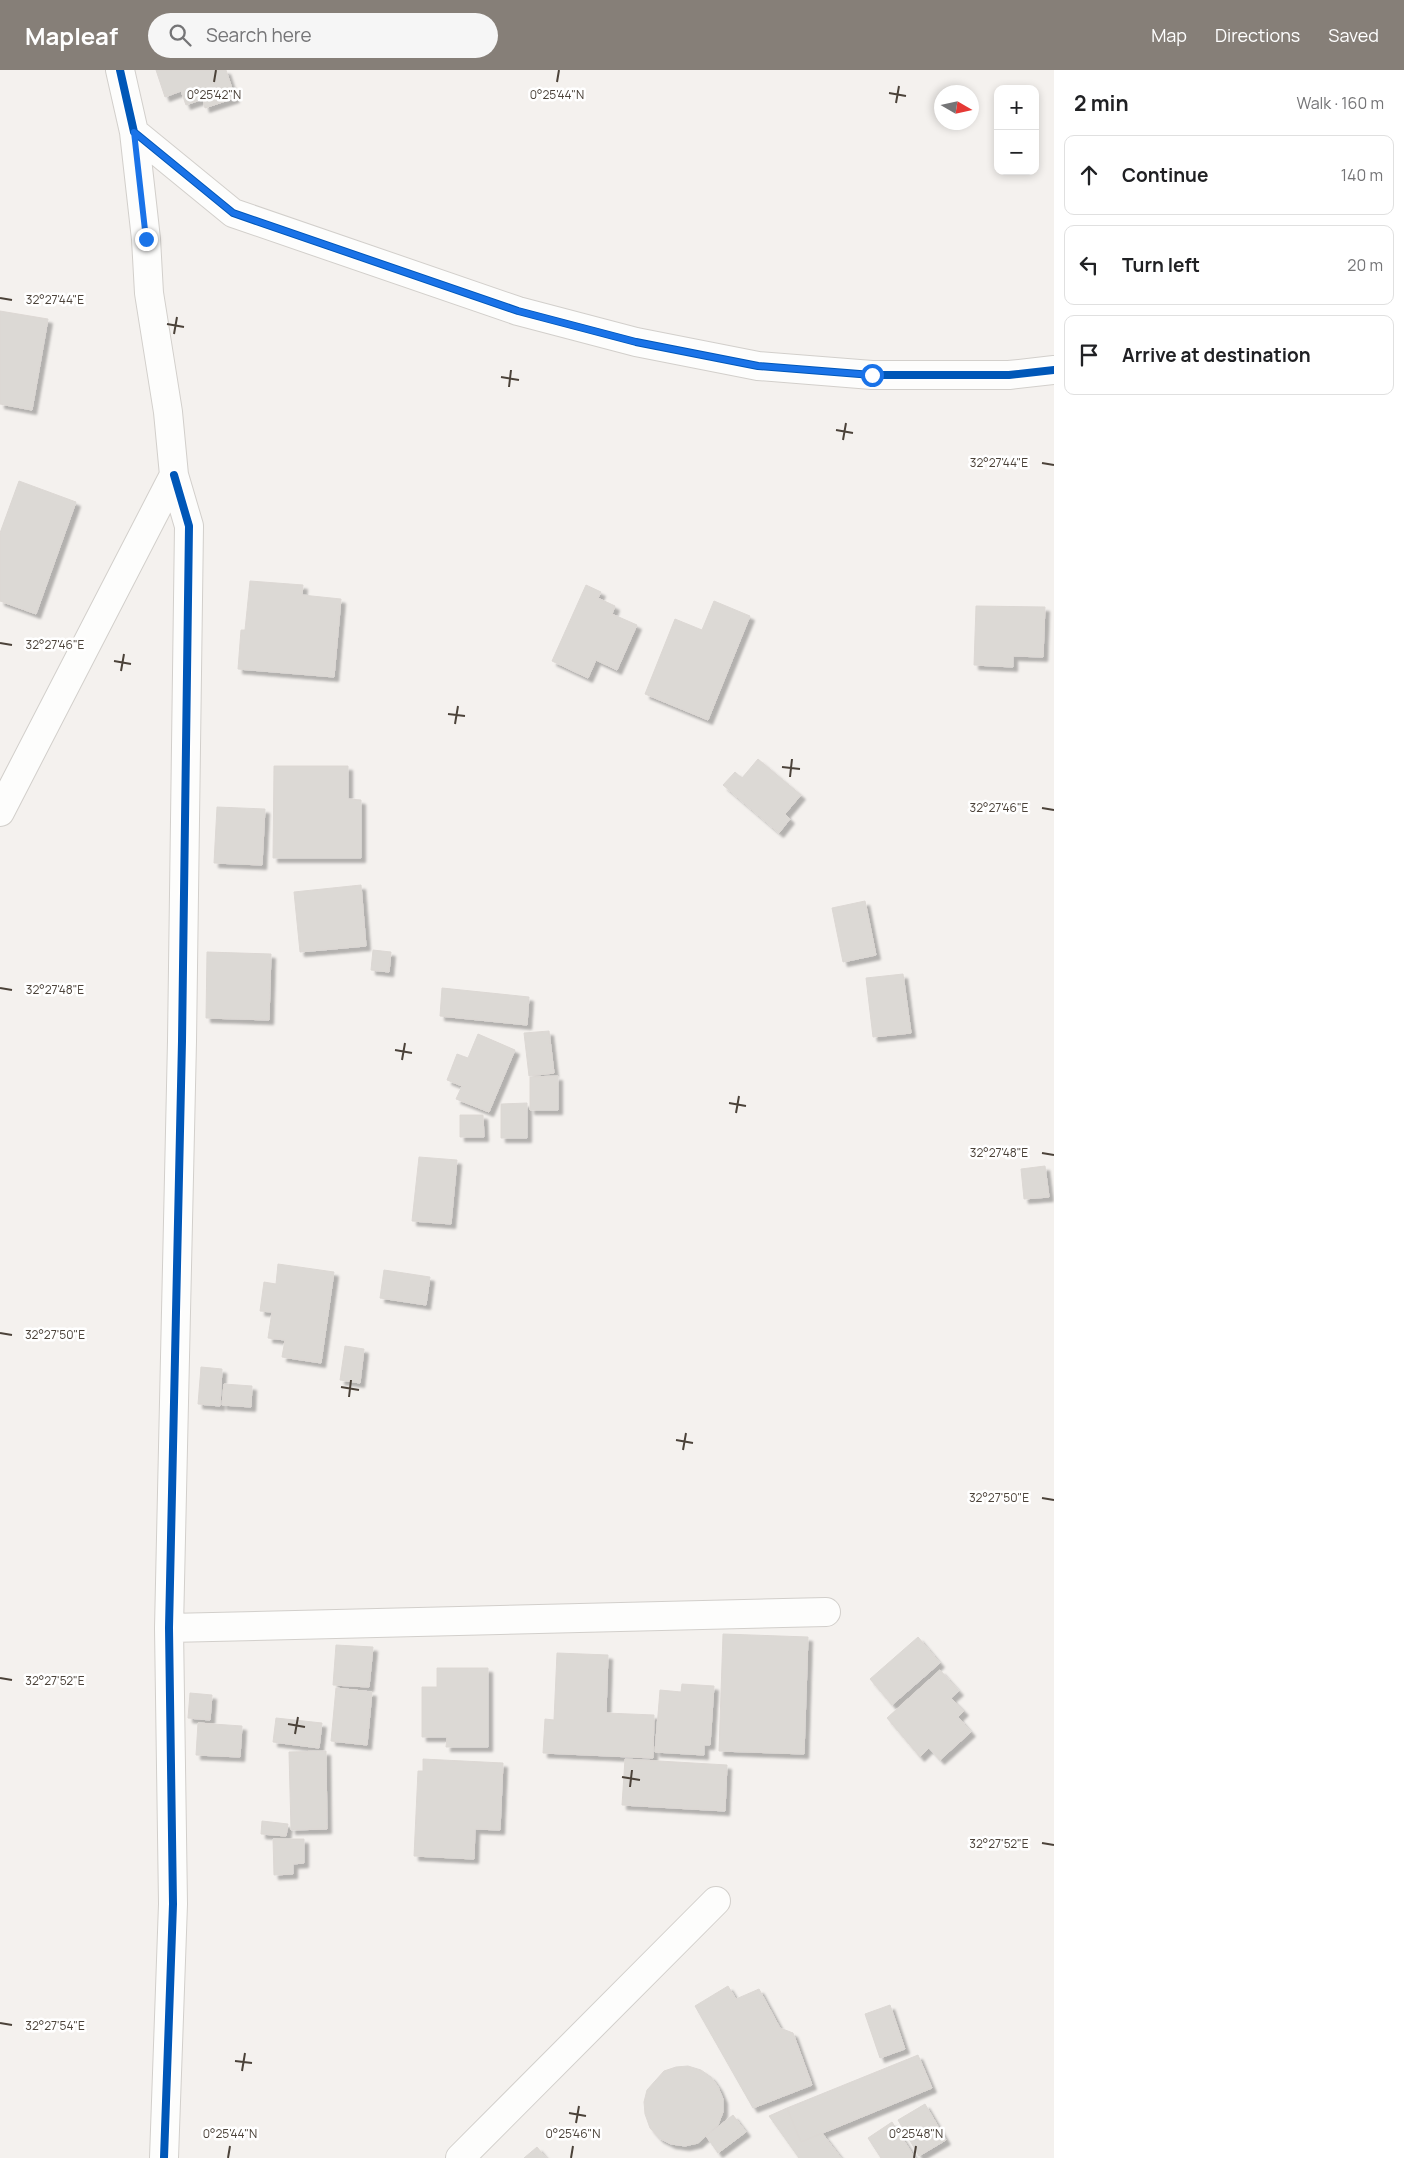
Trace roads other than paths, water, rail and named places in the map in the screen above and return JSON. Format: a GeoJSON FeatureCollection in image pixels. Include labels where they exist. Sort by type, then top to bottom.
{"type":"FeatureCollection","features":[{"type":"Feature","properties":{"kind":"street"},"geometry":{"type":"LineString","coordinates":[[120,70],[134,132],[146,239],[149,293],[168,412],[174,476],[189,526],[182,1041],[169,1628],[173,1904],[164,2158]]}},
{"type":"Feature","properties":{"kind":"street"},"geometry":{"type":"LineString","coordinates":[[134,132],[233,213],[518,311],[636,342],[758,366],[863,374],[1009,375],[1054,370]]}},
{"type":"Feature","properties":{"kind":"street"},"geometry":{"type":"LineString","coordinates":[[0,812],[174,476]]}},
{"type":"Feature","properties":{"kind":"street"},"geometry":{"type":"LineString","coordinates":[[169,1628],[826,1612]]}},
{"type":"Feature","properties":{"kind":"street"},"geometry":{"type":"LineString","coordinates":[[460,2158],[716,1901]]}}]}
